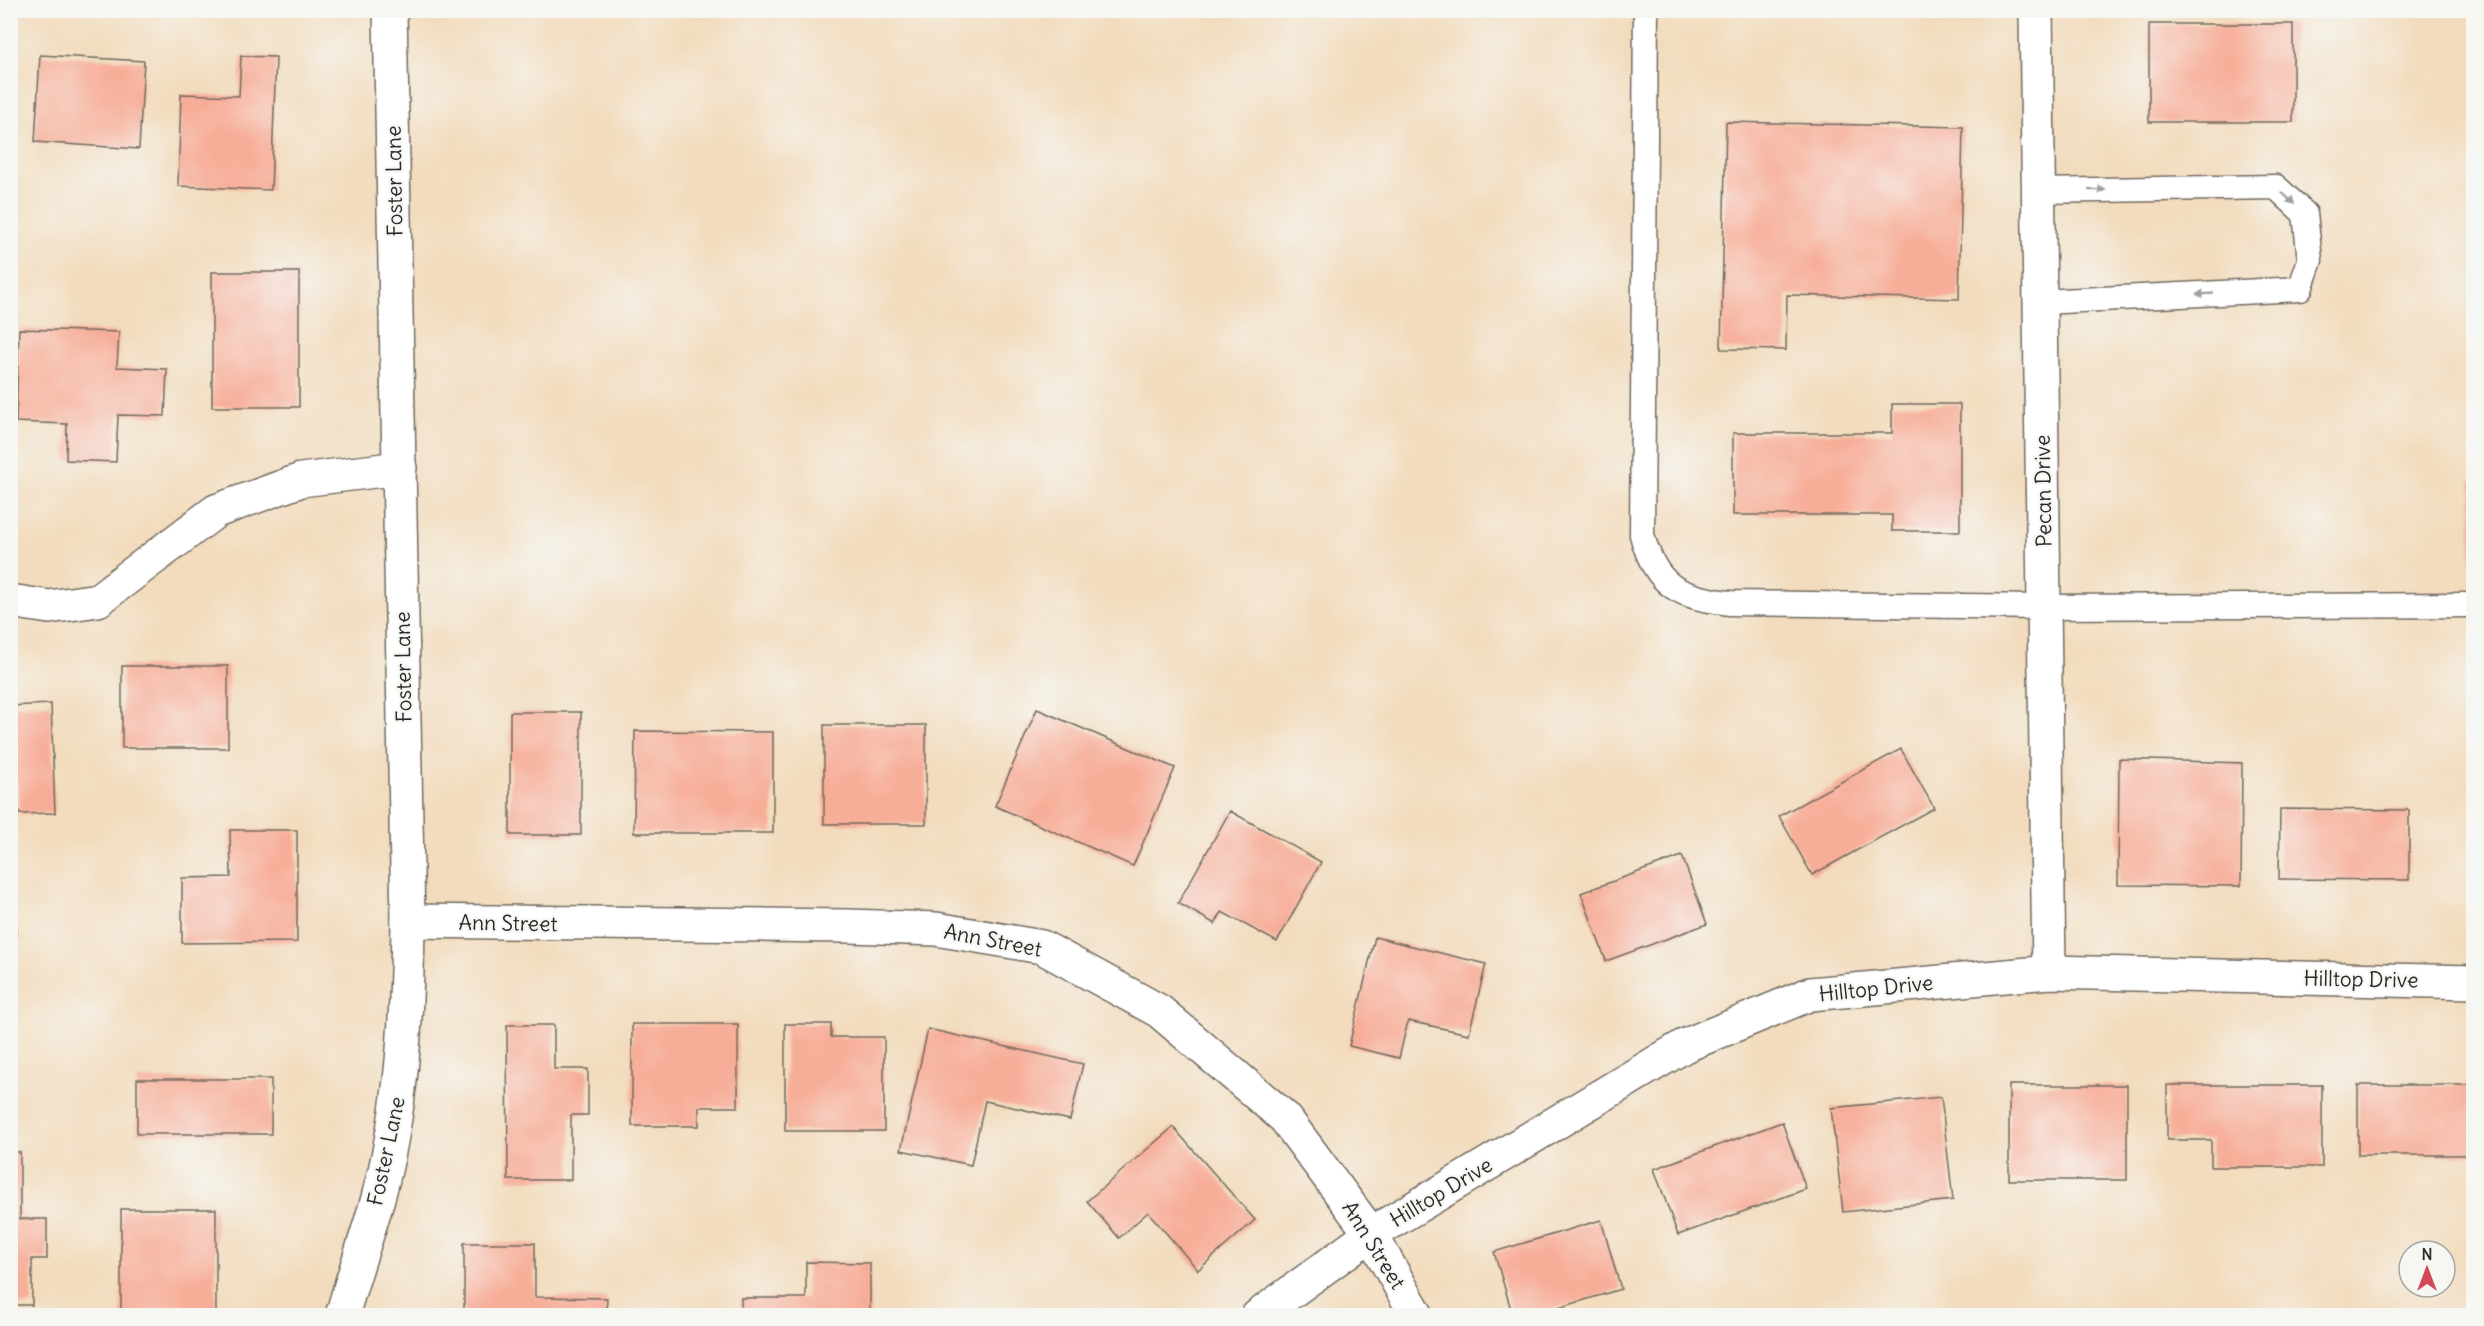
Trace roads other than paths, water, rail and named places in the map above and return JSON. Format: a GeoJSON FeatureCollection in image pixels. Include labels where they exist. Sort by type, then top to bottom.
{"type":"FeatureCollection","features":[{"type":"Feature","properties":{"kind":"street","name":"Foster Lane"},"geometry":{"type":"LineString","coordinates":[[342,1316],[378,1196],[397,1104],[407,1011],[408,921],[390,10]]}},
{"type":"Feature","properties":{"kind":"street","name":"Pecan Drive"},"geometry":{"type":"LineString","coordinates":[[2036,10],[2049,972]]}},
{"type":"Feature","properties":{"kind":"street"},"geometry":{"type":"LineString","coordinates":[[10,601],[49,607],[98,600],[216,511],[301,480],[399,468]]}},
{"type":"Feature","properties":{"kind":"street","name":"Ann Street"},"geometry":{"type":"LineString","coordinates":[[408,921],[936,929],[1042,946],[1159,1011],[1285,1118],[1371,1234],[1417,1316]]}},
{"type":"Feature","properties":{"kind":"street","name":"Hilltop Drive"},"geometry":{"type":"LineString","coordinates":[[1258,1316],[1371,1234],[1684,1046],[1810,994],[2049,972],[2474,982]]}},
{"type":"Feature","properties":{"kind":"lane"},"geometry":{"type":"LineString","coordinates":[[1646,10],[1642,535],[1648,558],[1661,577],[1680,591],[1700,600],[1730,603],[2045,607],[2474,605]]}},
{"type":"Feature","properties":{"kind":"lane"},"geometry":{"type":"LineString","coordinates":[[2039,191],[2276,187],[2305,214],[2310,260],[2300,289],[2041,302]]}}]}
